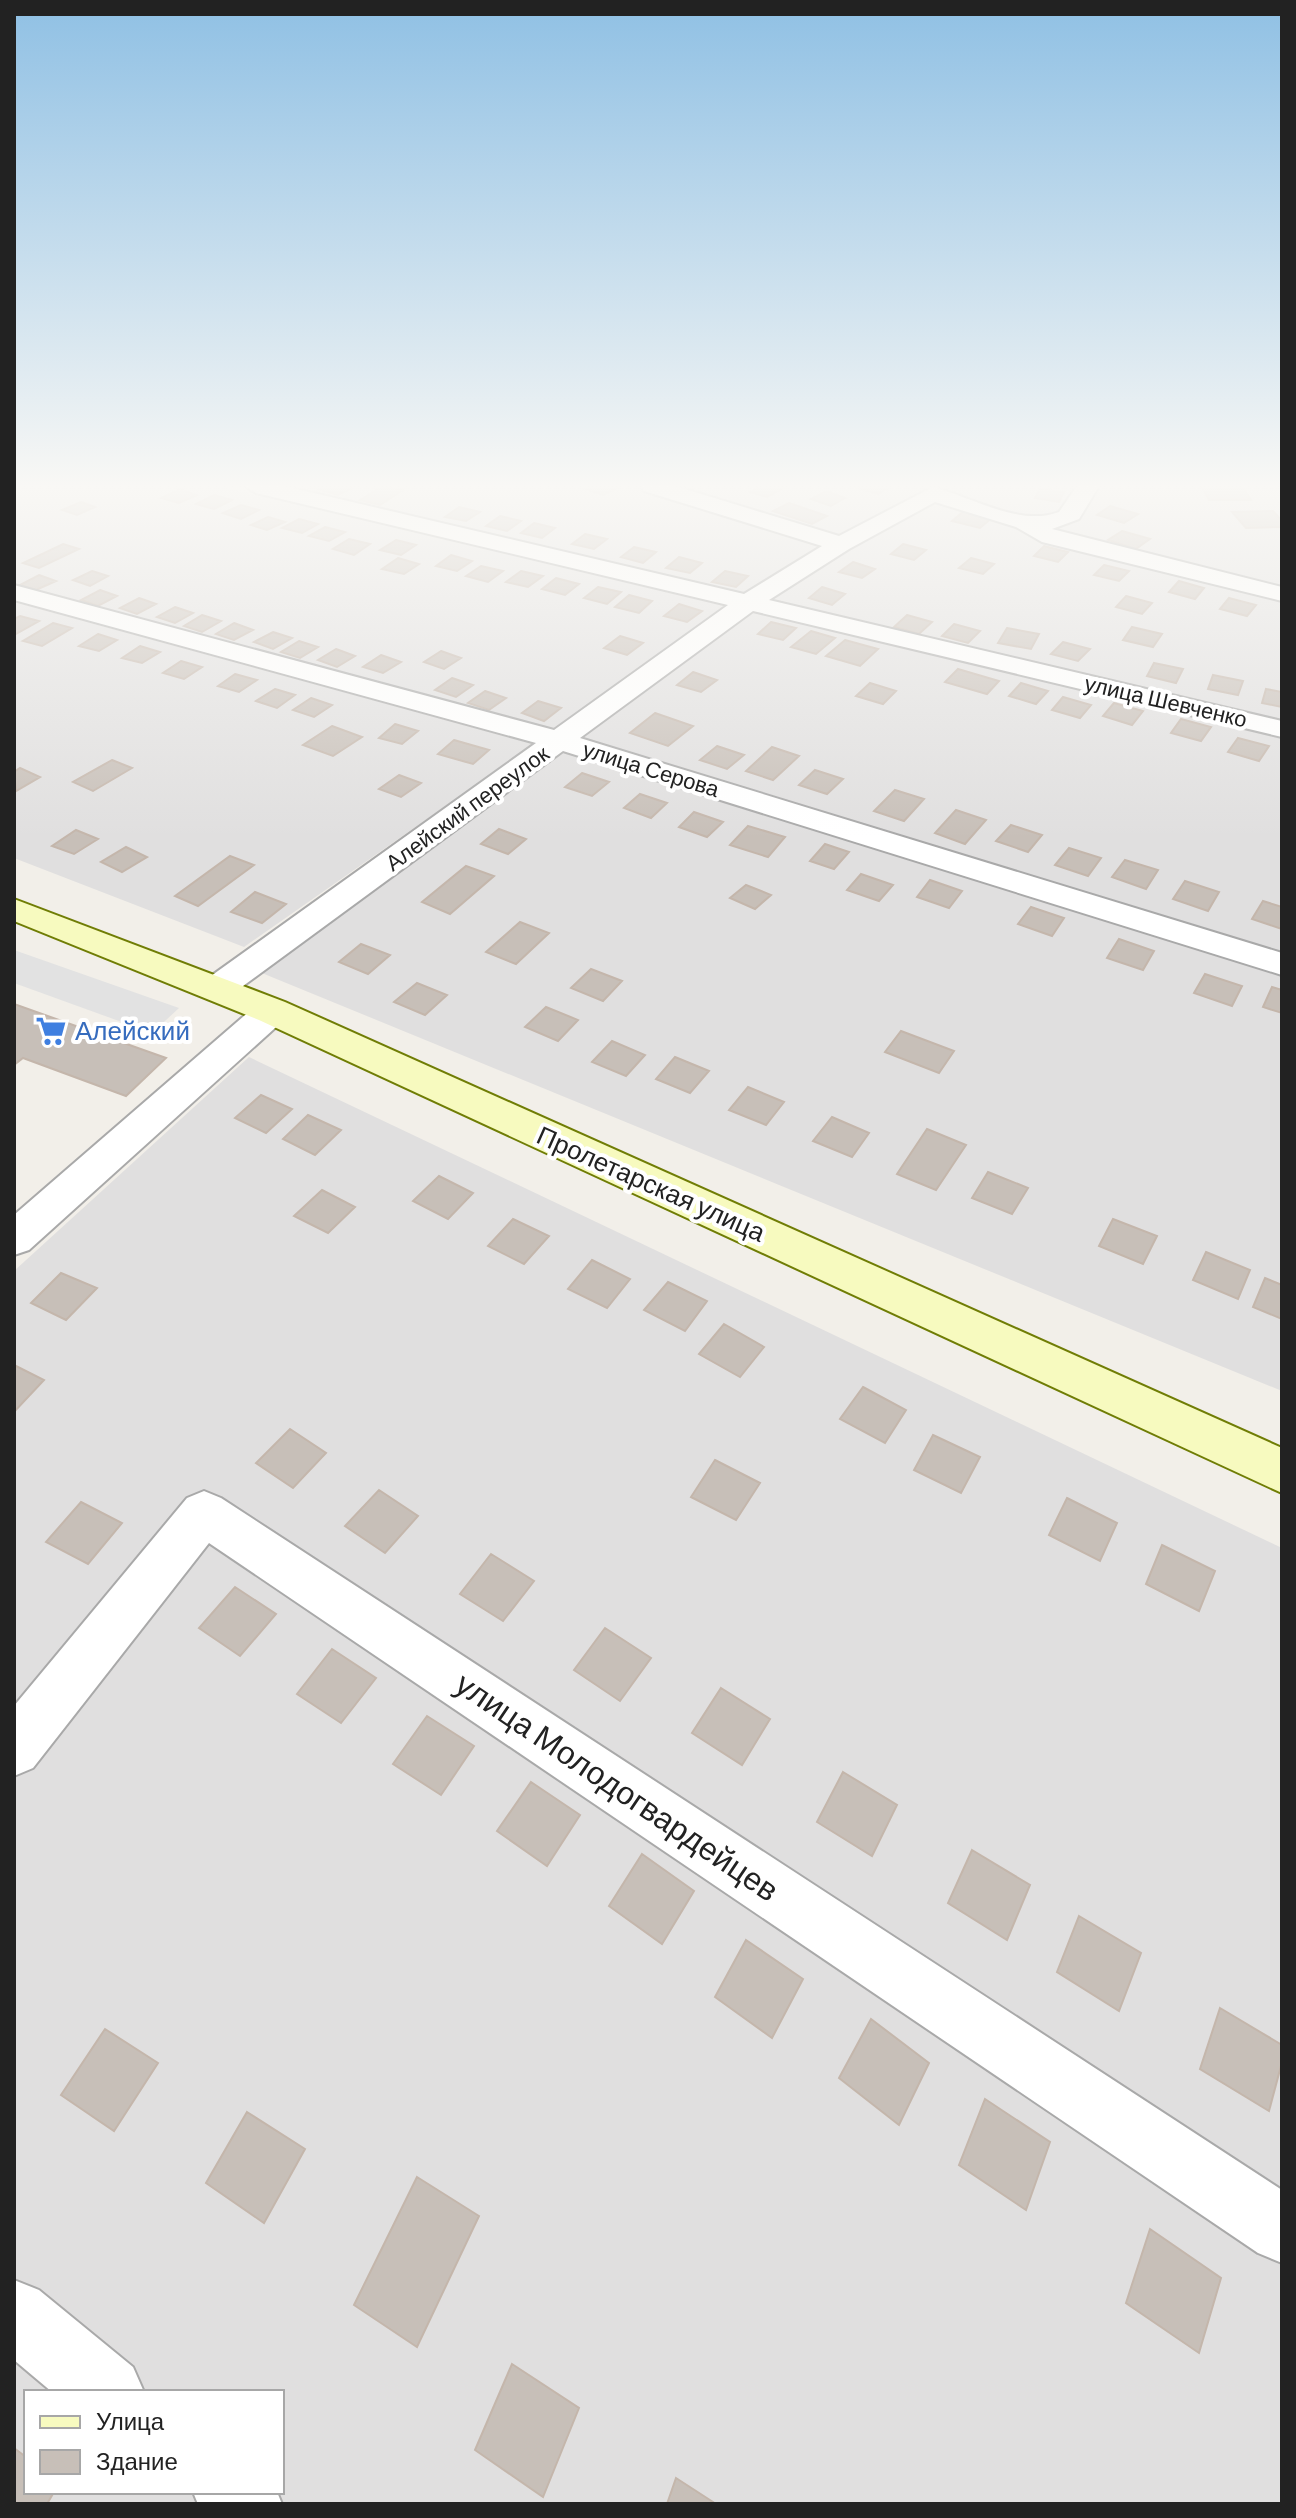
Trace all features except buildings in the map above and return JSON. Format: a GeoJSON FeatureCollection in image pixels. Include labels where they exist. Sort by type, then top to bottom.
{"type":"FeatureCollection","features":[{"type":"Feature","properties":{"kind":"main road","name":"Пролетарская улица"},"geometry":{"type":"LineString","coordinates":[[14,909],[272,1011],[1282,1471]]}},
{"type":"Feature","properties":{"kind":"street","name":"улица Серова"},"geometry":{"type":"LineString","coordinates":[[56,604],[560,741],[1282,964]]}},
{"type":"Feature","properties":{"kind":"street","name":"Алейский переулок"},"geometry":{"type":"LineString","coordinates":[[216,989],[747,604]]}},
{"type":"Feature","properties":{"kind":"street","name":"улица Шевченко"},"geometry":{"type":"LineString","coordinates":[[755,604],[1282,729]]}},
{"type":"Feature","properties":{"kind":"street"},"geometry":{"type":"LineString","coordinates":[[14,1239],[272,1011]]}},
{"type":"Feature","properties":{"kind":"street","name":"улица Молодогвардейцев"},"geometry":{"type":"LineString","coordinates":[[14,1749],[204,1513],[1282,2229]]}},
{"type":"Feature","properties":{"kind":"street"},"geometry":{"type":"LineString","coordinates":[[14,2315],[106,2390]]}},
{"type":"Feature","properties":{"kind":"shaded area"},"geometry":{"type":"Polygon","coordinates":[[[14,604],[534,744],[244,947],[14,858],[14,604]]]}},
{"type":"Feature","properties":{"kind":"shaded area"},"geometry":{"type":"Polygon","coordinates":[[[84,604],[714,604],[729,607],[555,729],[84,604]]]}},
{"type":"Feature","properties":{"kind":"shaded area"},"geometry":{"type":"Polygon","coordinates":[[[762,604],[1282,604],[1282,1391],[257,971],[560,754],[762,604]]]}},
{"type":"Feature","properties":{"kind":"shaded area"},"geometry":{"type":"Polygon","coordinates":[[[14,950],[179,1008],[152,1033],[14,983],[14,950]]]}},
{"type":"Feature","properties":{"kind":"shaded area"},"geometry":{"type":"Polygon","coordinates":[[[249,1057],[1282,1548],[1282,2504],[14,2504],[14,1271],[249,1057]]]}},
{"type":"Feature","properties":{"kind":"place","name":"Алейский"},"geometry":{"type":"Point","coordinates":[51,1031]}}]}
